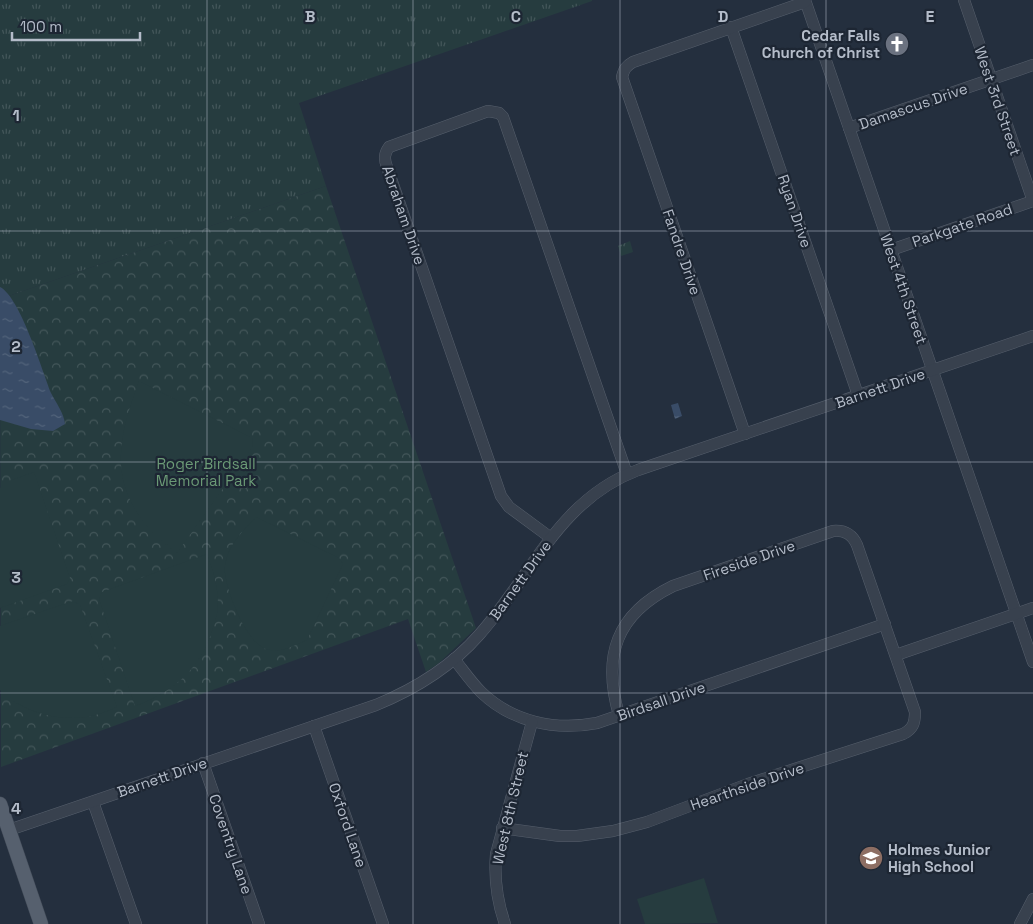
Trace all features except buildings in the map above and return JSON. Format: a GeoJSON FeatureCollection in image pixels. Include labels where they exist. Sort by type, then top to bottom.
{"type":"FeatureCollection","features":[{"type":"Feature","properties":{"kind":"main road"},"geometry":{"type":"LineString","coordinates":[[0,804],[41,924]]}},
{"type":"Feature","properties":{"kind":"street","name":"West 3rd Street"},"geometry":{"type":"LineString","coordinates":[[964,0],[1033,201]]}},
{"type":"Feature","properties":{"kind":"street"},"geometry":{"type":"LineString","coordinates":[[731,27],[805,1]]}},
{"type":"Feature","properties":{"kind":"street","name":"West 4th Street"},"geometry":{"type":"LineString","coordinates":[[805,1],[1033,662]]}},
{"type":"Feature","properties":{"kind":"street","name":"Fandre Drive"},"geometry":{"type":"LineString","coordinates":[[731,27],[633,62],[623,70],[622,77],[745,434]]}},
{"type":"Feature","properties":{"kind":"street","name":"Ryan Drive"},"geometry":{"type":"LineString","coordinates":[[731,27],[858,395]]}},
{"type":"Feature","properties":{"kind":"street","name":"Damascus Drive"},"geometry":{"type":"LineString","coordinates":[[849,128],[1033,65]]}},
{"type":"Feature","properties":{"kind":"street","name":"Abraham Drive"},"geometry":{"type":"LineString","coordinates":[[551,538],[509,508],[501,496],[386,167],[385,153],[389,147],[488,111],[499,113],[504,117],[627,474]]}},
{"type":"Feature","properties":{"kind":"street","name":"Parkgate Road"},"geometry":{"type":"LineString","coordinates":[[891,250],[1033,201]]}},
{"type":"Feature","properties":{"kind":"street","name":"Barnett Drive"},"geometry":{"type":"LineString","coordinates":[[9,830],[393,698],[425,681],[454,659],[479,635],[562,523],[583,502],[606,485],[627,474],[1033,336]]}},
{"type":"Feature","properties":{"kind":"street","name":"Fireside Drive"},"geometry":{"type":"LineString","coordinates":[[619,715],[612,681],[611,668],[613,656],[621,633],[634,612],[642,605],[673,586],[833,531],[846,532],[854,540],[896,655]]}},
{"type":"Feature","properties":{"kind":"street"},"geometry":{"type":"LineString","coordinates":[[896,655],[1033,608]]}},
{"type":"Feature","properties":{"kind":"street","name":"Birdsall Drive"},"geometry":{"type":"LineString","coordinates":[[454,659],[492,702],[511,713],[532,722],[571,726],[596,723],[885,624]]}},
{"type":"Feature","properties":{"kind":"street","name":"Hearthside Drive"},"geometry":{"type":"LineString","coordinates":[[502,828],[542,834],[577,836],[629,828],[748,784],[903,734],[911,729],[915,719],[915,712],[896,655]]}},
{"type":"Feature","properties":{"kind":"street","name":"West 8th Street"},"geometry":{"type":"LineString","coordinates":[[505,924],[495,881],[496,854],[532,722]]}},
{"type":"Feature","properties":{"kind":"street","name":"Oxford Lane"},"geometry":{"type":"LineString","coordinates":[[314,726],[383,924]]}},
{"type":"Feature","properties":{"kind":"street","name":"Coventry Lane"},"geometry":{"type":"LineString","coordinates":[[203,763],[259,924]]}},
{"type":"Feature","properties":{"kind":"street"},"geometry":{"type":"LineString","coordinates":[[93,802],[136,924]]}},
{"type":"Feature","properties":{"kind":"street"},"geometry":{"type":"LineString","coordinates":[[1020,924],[1033,899]]}},
{"type":"Feature","properties":{"kind":"green space"},"geometry":{"type":"Polygon","coordinates":[[[0,0],[592,1],[299,103],[326,186],[0,299],[0,0]]]}},
{"type":"Feature","properties":{"kind":"green space","name":"Roger Birdsall Memorial Park"},"geometry":{"type":"Polygon","coordinates":[[[326,186],[476,628],[439,663],[426,672],[408,619],[1,767],[0,299],[326,186]]]}},
{"type":"Feature","properties":{"kind":"green space"},"geometry":{"type":"Polygon","coordinates":[[[630,241],[633,252],[621,256],[618,246],[630,241]]]}},
{"type":"Feature","properties":{"kind":"green space"},"geometry":{"type":"Polygon","coordinates":[[[139,381],[252,438],[253,446],[177,553],[153,533],[138,514],[128,496],[123,478],[121,460],[122,441],[139,381]]]}},
{"type":"Feature","properties":{"kind":"green space"},"geometry":{"type":"Polygon","coordinates":[[[34,472],[70,578],[67,584],[0,608],[0,488],[12,480],[34,472]]]}},
{"type":"Feature","properties":{"kind":"green space"},"geometry":{"type":"Polygon","coordinates":[[[256,517],[339,558],[343,564],[307,640],[282,650],[266,649],[251,637],[239,616],[227,582],[225,566],[230,549],[240,534],[256,517]]]}},
{"type":"Feature","properties":{"kind":"green space"},"geometry":{"type":"Polygon","coordinates":[[[207,554],[215,579],[218,604],[216,619],[206,647],[199,659],[182,679],[148,701],[135,706],[99,599],[102,592],[207,554]]]}},
{"type":"Feature","properties":{"kind":"green space"},"geometry":{"type":"Polygon","coordinates":[[[73,601],[80,605],[117,707],[87,717],[63,718],[29,709],[9,698],[0,690],[0,626],[73,601]]]}},
{"type":"Feature","properties":{"kind":"green space"},"geometry":{"type":"Polygon","coordinates":[[[704,878],[718,923],[645,924],[637,899],[704,878]]]}},
{"type":"Feature","properties":{"kind":"water"},"geometry":{"type":"Polygon","coordinates":[[[0,287],[8,293],[23,319],[51,393],[63,416],[65,424],[53,431],[31,429],[0,420],[0,287]]]}},
{"type":"Feature","properties":{"kind":"water"},"geometry":{"type":"Polygon","coordinates":[[[678,403],[682,416],[675,419],[671,405],[678,403]]]}},
{"type":"Feature","properties":{"kind":"place","name":"Cedar Falls Church of Christ"},"geometry":{"type":"Point","coordinates":[897,44]}},
{"type":"Feature","properties":{"kind":"place","name":"Holmes Junior High School"},"geometry":{"type":"Point","coordinates":[871,858]}}]}
